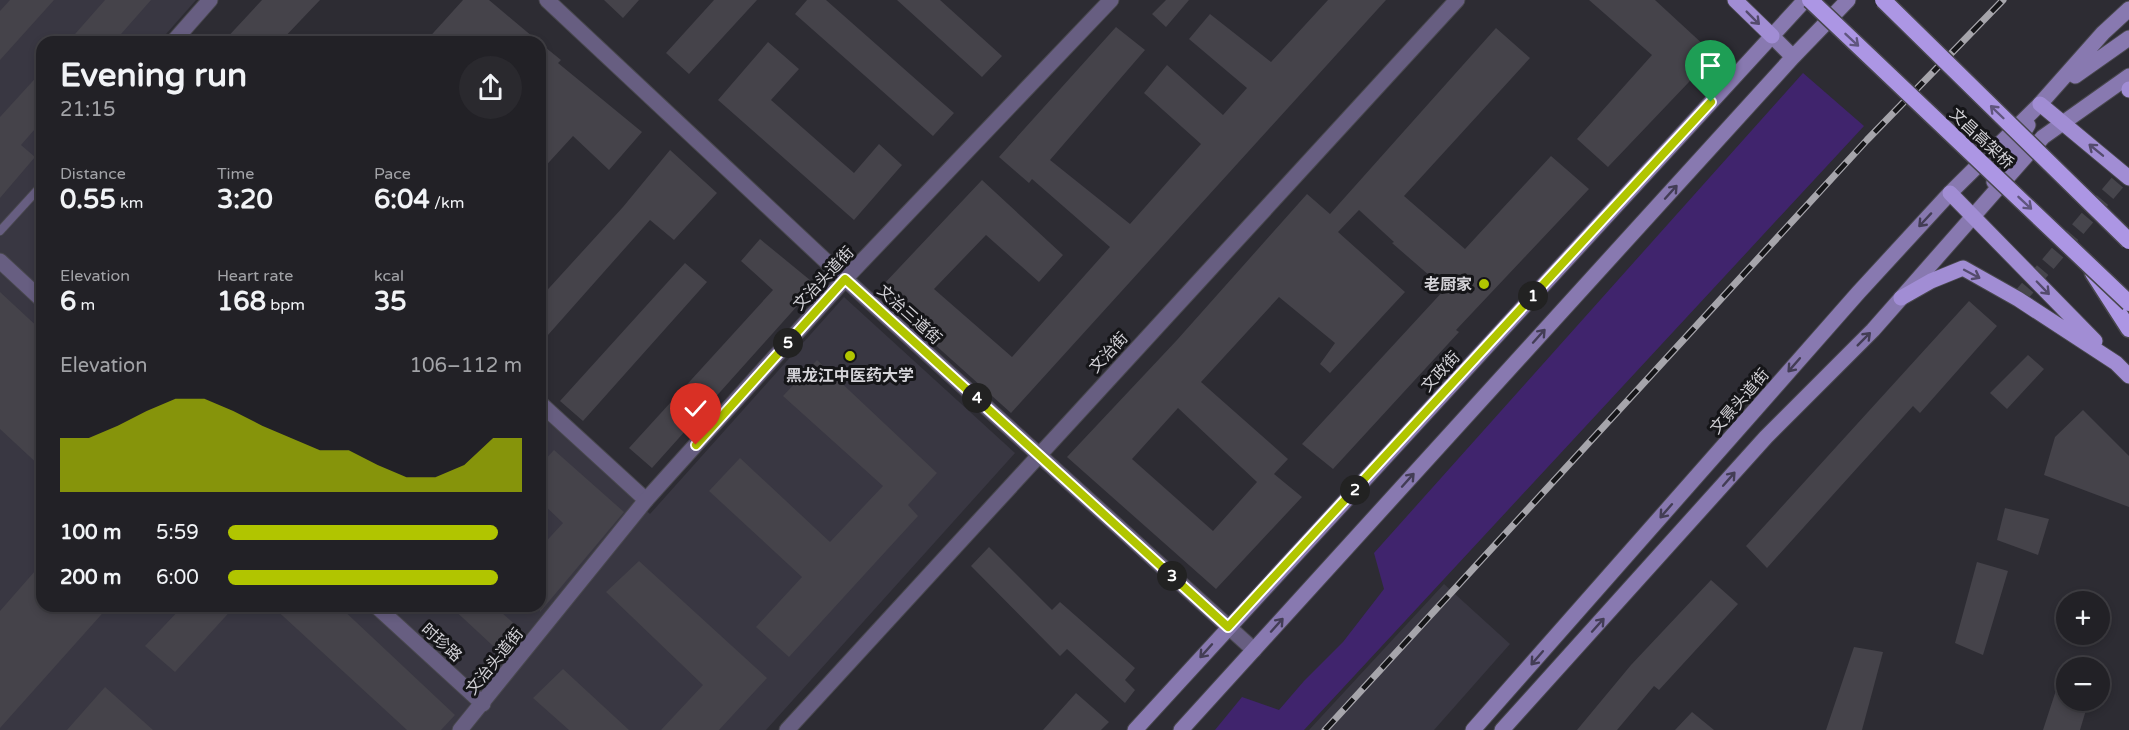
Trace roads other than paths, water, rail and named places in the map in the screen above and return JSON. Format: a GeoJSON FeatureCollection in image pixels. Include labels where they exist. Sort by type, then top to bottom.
{"type":"FeatureCollection","features":[{"type":"Feature","properties":{"kind":"highway","name":"文昌高架桥"},"geometry":{"type":"LineString","coordinates":[[1810,0],[2129,303]]}},
{"type":"Feature","properties":{"kind":"highway","name":"文昌高架桥"},"geometry":{"type":"LineString","coordinates":[[1883,0],[2129,241]]}},
{"type":"Feature","properties":{"kind":"highway"},"geometry":{"type":"LineString","coordinates":[[2113,225],[2129,234]]}},
{"type":"Feature","properties":{"kind":"highway"},"geometry":{"type":"LineString","coordinates":[[2082,257],[2129,329]]}},
{"type":"Feature","properties":{"kind":"main road"},"geometry":{"type":"LineString","coordinates":[[1735,0],[1793,57]]}},
{"type":"Feature","properties":{"kind":"main road","name":"文政街"},"geometry":{"type":"LineString","coordinates":[[1135,730],[1805,0]]}},
{"type":"Feature","properties":{"kind":"main road"},"geometry":{"type":"LineString","coordinates":[[1181,730],[1793,57],[1848,0]]}},
{"type":"Feature","properties":{"kind":"main road","name":"文景头道街"},"geometry":{"type":"LineString","coordinates":[[1473,730],[1858,292],[1950,193],[2040,104],[2103,33],[2129,9]]}},
{"type":"Feature","properties":{"kind":"main road","name":"文景头道街"},"geometry":{"type":"LineString","coordinates":[[1973,216],[2040,104],[2093,62],[2129,38]]}},
{"type":"Feature","properties":{"kind":"main road","name":"文景头道街"},"geometry":{"type":"LineString","coordinates":[[1502,730],[1766,437],[1873,330],[2043,137],[2129,76]]}},
{"type":"Feature","properties":{"kind":"main road"},"geometry":{"type":"LineString","coordinates":[[2040,104],[2129,178]]}},
{"type":"Feature","properties":{"kind":"main road"},"geometry":{"type":"LineString","coordinates":[[1950,193],[2129,376]]}},
{"type":"Feature","properties":{"kind":"main road"},"geometry":{"type":"LineString","coordinates":[[1901,298],[1930,280],[1963,268],[2018,299],[2116,363]]}},
{"type":"Feature","properties":{"kind":"street"},"geometry":{"type":"LineString","coordinates":[[177,36],[210,0]]}},
{"type":"Feature","properties":{"kind":"street","name":"文治三道街"},"geometry":{"type":"LineString","coordinates":[[547,0],[845,279],[1254,650]]}},
{"type":"Feature","properties":{"kind":"street","name":"文治头道街"},"geometry":{"type":"LineString","coordinates":[[460,730],[646,500],[845,279],[1111,0]]}},
{"type":"Feature","properties":{"kind":"street","name":"文治街"},"geometry":{"type":"LineString","coordinates":[[787,730],[1456,0]]}},
{"type":"Feature","properties":{"kind":"street"},"geometry":{"type":"LineString","coordinates":[[0,261],[36,294]]}},
{"type":"Feature","properties":{"kind":"street"},"geometry":{"type":"LineString","coordinates":[[546,408],[646,500]]}},
{"type":"Feature","properties":{"kind":"street","name":"时珍路"},"geometry":{"type":"LineString","coordinates":[[383,612],[483,704]]}},
{"type":"Feature","properties":{"kind":"lane"},"geometry":{"type":"LineString","coordinates":[[0,231],[36,192]]}},
{"type":"Feature","properties":{"kind":"tunnel"},"geometry":{"type":"LineString","coordinates":[[2018,299],[2129,169]]}},
{"type":"Feature","properties":{"kind":"railway"},"geometry":{"type":"LineString","coordinates":[[1325,730],[1867,140],[2003,0]]}},
{"type":"Feature","properties":{"kind":"place","name":"老厨家"},"geometry":{"type":"Point","coordinates":[1484,284]}},
{"type":"Feature","properties":{"kind":"place","name":"黑龙江中医药大学"},"geometry":{"type":"Point","coordinates":[850,356]}}]}
